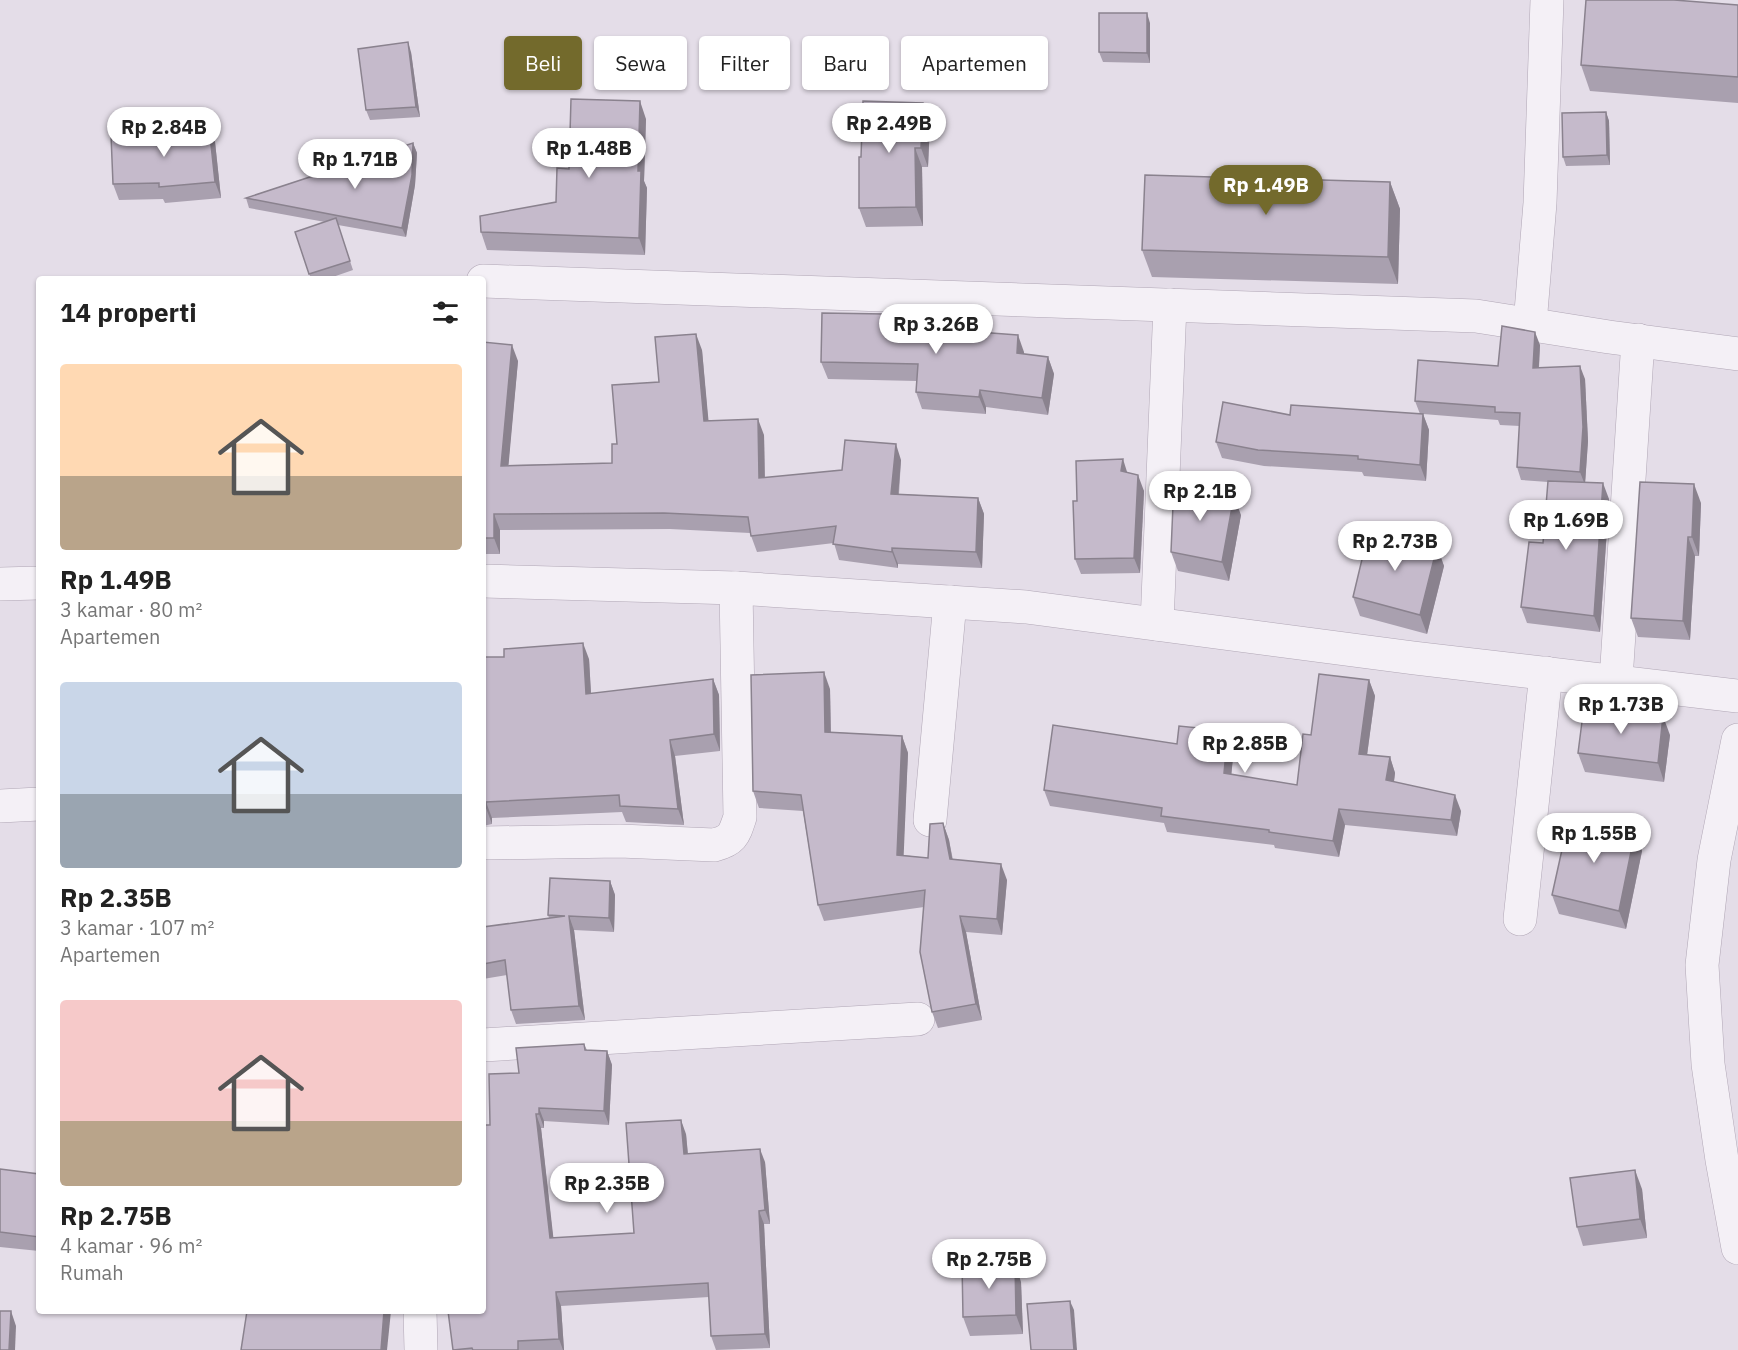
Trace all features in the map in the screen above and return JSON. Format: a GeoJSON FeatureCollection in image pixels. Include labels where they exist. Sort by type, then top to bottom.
{"type":"FeatureCollection","features":[{"type":"Feature","properties":{"kind":"street"},"geometry":{"type":"LineString","coordinates":[[1530,324],[1540,203],[1547,0]]}},
{"type":"Feature","properties":{"kind":"street"},"geometry":{"type":"LineString","coordinates":[[486,281],[1476,316],[1738,354]]}},
{"type":"Feature","properties":{"kind":"street"},"geometry":{"type":"LineString","coordinates":[[1157,624],[1170,305]]}},
{"type":"Feature","properties":{"kind":"street"},"geometry":{"type":"LineString","coordinates":[[1616,680],[1638,340]]}},
{"type":"Feature","properties":{"kind":"street"},"geometry":{"type":"LineString","coordinates":[[486,581],[736,588],[1026,607],[1414,658],[1738,696]]}},
{"type":"Feature","properties":{"kind":"street"},"geometry":{"type":"LineString","coordinates":[[0,584],[36,583]]}},
{"type":"Feature","properties":{"kind":"street"},"geometry":{"type":"LineString","coordinates":[[486,843],[620,841],[714,846],[728,841],[735,832],[740,817],[736,588]]}},
{"type":"Feature","properties":{"kind":"street"},"geometry":{"type":"LineString","coordinates":[[930,820],[950,602]]}},
{"type":"Feature","properties":{"kind":"street"},"geometry":{"type":"LineString","coordinates":[[1520,919],[1546,673]]}},
{"type":"Feature","properties":{"kind":"street"},"geometry":{"type":"LineString","coordinates":[[1738,740],[1714,860],[1702,965],[1708,1064],[1738,1248]]}},
{"type":"Feature","properties":{"kind":"street"},"geometry":{"type":"LineString","coordinates":[[0,806],[36,804]]}},
{"type":"Feature","properties":{"kind":"street"},"geometry":{"type":"LineString","coordinates":[[486,1045],[918,1019]]}},
{"type":"Feature","properties":{"kind":"street"},"geometry":{"type":"LineString","coordinates":[[420,1314],[421,1350]]}},
{"type":"Feature","properties":{"kind":"building"},"geometry":{"type":"Polygon","coordinates":[[[1586,0],[1674,0],[1738,5],[1738,77],[1581,65],[1586,0]]]}},
{"type":"Feature","properties":{"kind":"building"},"geometry":{"type":"Polygon","coordinates":[[[1099,13],[1147,13],[1147,53],[1099,52],[1099,13]]]}},
{"type":"Feature","properties":{"kind":"building"},"geometry":{"type":"Polygon","coordinates":[[[408,42],[416,107],[366,110],[358,49],[408,42]]]}},
{"type":"Feature","properties":{"kind":"building"},"geometry":{"type":"Polygon","coordinates":[[[571,99],[640,101],[639,238],[481,232],[480,216],[556,202],[557,168],[569,169],[571,99]]]}},
{"type":"Feature","properties":{"kind":"building"},"geometry":{"type":"Polygon","coordinates":[[[863,101],[923,103],[921,148],[915,148],[916,207],[859,208],[859,157],[861,157],[863,101]]]}},
{"type":"Feature","properties":{"kind":"building"},"geometry":{"type":"Polygon","coordinates":[[[1606,112],[1607,155],[1563,157],[1562,113],[1606,112]]]}},
{"type":"Feature","properties":{"kind":"building"},"geometry":{"type":"Polygon","coordinates":[[[209,126],[215,182],[159,187],[159,183],[113,184],[111,135],[209,126]]]}},
{"type":"Feature","properties":{"kind":"building"},"geometry":{"type":"Polygon","coordinates":[[[413,143],[412,175],[402,228],[246,198],[413,143]]]}},
{"type":"Feature","properties":{"kind":"building"},"geometry":{"type":"Polygon","coordinates":[[[1145,175],[1390,182],[1388,257],[1142,250],[1145,175]]]}},
{"type":"Feature","properties":{"kind":"building"},"geometry":{"type":"Polygon","coordinates":[[[336,218],[350,261],[309,274],[295,232],[336,218]]]}},
{"type":"Feature","properties":{"kind":"building"},"geometry":{"type":"Polygon","coordinates":[[[822,313],[885,314],[885,325],[1018,335],[1017,353],[1048,357],[1042,398],[980,390],[979,397],[916,392],[918,364],[821,362],[822,313]]]}},
{"type":"Feature","properties":{"kind":"building"},"geometry":{"type":"Polygon","coordinates":[[[1502,326],[1535,332],[1533,368],[1580,366],[1583,427],[1580,472],[1517,467],[1520,413],[1495,412],[1495,407],[1415,401],[1418,360],[1498,366],[1502,326]]]}},
{"type":"Feature","properties":{"kind":"building"},"geometry":{"type":"Polygon","coordinates":[[[696,334],[704,421],[758,419],[759,478],[842,470],[845,440],[896,444],[891,494],[978,498],[976,552],[892,548],[892,552],[833,544],[836,526],[751,536],[748,517],[664,513],[494,514],[494,538],[486,538],[486,342],[512,345],[501,466],[612,463],[612,444],[617,444],[612,385],[659,382],[655,337],[696,334]]]}},
{"type":"Feature","properties":{"kind":"building"},"geometry":{"type":"Polygon","coordinates":[[[1223,402],[1290,415],[1291,405],[1423,414],[1420,465],[1358,459],[1358,456],[1258,450],[1216,442],[1223,402]]]}},
{"type":"Feature","properties":{"kind":"building"},"geometry":{"type":"Polygon","coordinates":[[[1123,459],[1121,471],[1138,475],[1134,558],[1075,559],[1073,501],[1077,501],[1076,461],[1123,459]]]}},
{"type":"Feature","properties":{"kind":"building"},"geometry":{"type":"Polygon","coordinates":[[[1174,481],[1234,496],[1222,562],[1171,552],[1174,481]]]}},
{"type":"Feature","properties":{"kind":"building"},"geometry":{"type":"Polygon","coordinates":[[[1548,481],[1603,483],[1594,616],[1521,607],[1529,542],[1543,543],[1548,481]]]}},
{"type":"Feature","properties":{"kind":"building"},"geometry":{"type":"Polygon","coordinates":[[[1640,482],[1694,484],[1692,537],[1688,537],[1683,621],[1631,618],[1640,482]]]}},
{"type":"Feature","properties":{"kind":"building"},"geometry":{"type":"Polygon","coordinates":[[[1369,530],[1437,547],[1420,615],[1353,597],[1369,530]]]}},
{"type":"Feature","properties":{"kind":"building"},"geometry":{"type":"Polygon","coordinates":[[[583,643],[586,694],[713,679],[714,734],[670,740],[678,809],[620,806],[619,795],[486,802],[486,657],[504,657],[504,649],[583,643]]]}},
{"type":"Feature","properties":{"kind":"building"},"geometry":{"type":"Polygon","coordinates":[[[824,672],[825,732],[902,736],[897,855],[928,858],[930,824],[943,823],[950,859],[1001,864],[997,919],[960,916],[976,1004],[932,1012],[920,952],[925,890],[818,905],[801,795],[753,791],[751,675],[824,672]]]}},
{"type":"Feature","properties":{"kind":"building"},"geometry":{"type":"Polygon","coordinates":[[[1319,674],[1369,680],[1359,754],[1390,757],[1386,780],[1455,795],[1451,820],[1339,809],[1333,841],[1161,816],[1162,808],[1044,790],[1053,725],[1177,744],[1179,726],[1228,731],[1224,773],[1297,785],[1303,734],[1311,735],[1319,674]]]}},
{"type":"Feature","properties":{"kind":"building"},"geometry":{"type":"Polygon","coordinates":[[[1584,706],[1663,716],[1658,763],[1578,753],[1584,706]]]}},
{"type":"Feature","properties":{"kind":"building"},"geometry":{"type":"Polygon","coordinates":[[[1569,818],[1635,832],[1619,911],[1552,895],[1569,818]]]}},
{"type":"Feature","properties":{"kind":"building"},"geometry":{"type":"Polygon","coordinates":[[[550,878],[610,881],[609,918],[569,916],[579,1006],[511,1010],[505,960],[486,963],[486,927],[565,916],[548,915],[550,878]]]}},
{"type":"Feature","properties":{"kind":"building"},"geometry":{"type":"Polygon","coordinates":[[[584,1044],[585,1050],[607,1051],[604,1111],[539,1108],[539,1114],[536,1114],[550,1238],[634,1233],[626,1123],[681,1120],[684,1154],[760,1149],[765,1210],[759,1211],[765,1334],[711,1336],[708,1283],[556,1292],[559,1339],[518,1341],[518,1350],[473,1350],[472,1348],[453,1350],[448,1314],[486,1314],[486,1125],[490,1125],[489,1074],[519,1073],[516,1048],[584,1044]]]}},
{"type":"Feature","properties":{"kind":"building"},"geometry":{"type":"Polygon","coordinates":[[[0,1169],[36,1174],[36,1237],[0,1232],[0,1169]]]}},
{"type":"Feature","properties":{"kind":"building"},"geometry":{"type":"Polygon","coordinates":[[[1635,1170],[1640,1219],[1577,1227],[1570,1178],[1635,1170]]]}},
{"type":"Feature","properties":{"kind":"building"},"geometry":{"type":"Polygon","coordinates":[[[962,1263],[1015,1263],[1016,1315],[963,1317],[962,1263]]]}},
{"type":"Feature","properties":{"kind":"building"},"geometry":{"type":"Polygon","coordinates":[[[1070,1301],[1074,1350],[1031,1350],[1027,1304],[1070,1301]]]}},
{"type":"Feature","properties":{"kind":"building"},"geometry":{"type":"Polygon","coordinates":[[[0,1311],[11,1311],[9,1350],[0,1350],[0,1311]]]}},
{"type":"Feature","properties":{"kind":"building"},"geometry":{"type":"Polygon","coordinates":[[[247,1314],[384,1314],[381,1350],[241,1350],[247,1314]]]}}]}
